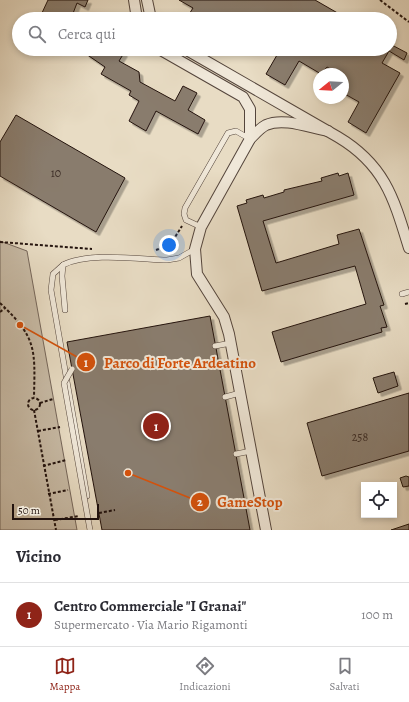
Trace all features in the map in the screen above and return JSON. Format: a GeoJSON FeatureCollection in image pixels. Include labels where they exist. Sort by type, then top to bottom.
{"type":"FeatureCollection","features":[{"type":"Feature","properties":{"kind":"street"},"geometry":{"type":"LineString","coordinates":[[134,0],[136,12]]}},
{"type":"Feature","properties":{"kind":"street"},"geometry":{"type":"LineString","coordinates":[[147,0],[150,12]]}},
{"type":"Feature","properties":{"kind":"street"},"geometry":{"type":"LineString","coordinates":[[171,56],[243,97],[248,105],[250,113],[250,140]]}},
{"type":"Feature","properties":{"kind":"street"},"geometry":{"type":"LineString","coordinates":[[197,56],[328,131],[356,149],[382,178],[394,198],[409,248]]}},
{"type":"Feature","properties":{"kind":"street"},"geometry":{"type":"LineString","coordinates":[[230,89],[236,79]]}},
{"type":"Feature","properties":{"kind":"street"},"geometry":{"type":"LineString","coordinates":[[266,530],[231,343],[224,317],[197,274],[195,249],[201,227],[250,140],[262,128],[278,122],[328,131]]}},
{"type":"Feature","properties":{"kind":"lane"},"geometry":{"type":"LineString","coordinates":[[201,227],[186,220],[184,214],[185,208],[225,136],[228,133],[236,131],[250,140]]}},
{"type":"Feature","properties":{"kind":"lane"},"geometry":{"type":"LineString","coordinates":[[91,530],[51,290],[53,274],[62,265],[71,260],[87,258],[167,260],[179,258],[195,249]]}},
{"type":"Feature","properties":{"kind":"lane"},"geometry":{"type":"LineString","coordinates":[[62,265],[65,310]]}},
{"type":"Feature","properties":{"kind":"lane"},"geometry":{"type":"LineString","coordinates":[[402,294],[409,292]]}},
{"type":"Feature","properties":{"kind":"lane"},"geometry":{"type":"LineString","coordinates":[[215,346],[231,343]]}},
{"type":"Feature","properties":{"kind":"lane"},"geometry":{"type":"LineString","coordinates":[[72,369],[64,383],[91,530]]}},
{"type":"Feature","properties":{"kind":"lane"},"geometry":{"type":"LineString","coordinates":[[225,397],[240,393]]}},
{"type":"Feature","properties":{"kind":"lane"},"geometry":{"type":"LineString","coordinates":[[236,454],[251,452]]}},
{"type":"Feature","properties":{"kind":"path"},"geometry":{"type":"LineString","coordinates":[[380,0],[396,12]]}},
{"type":"Feature","properties":{"kind":"path"},"geometry":{"type":"LineString","coordinates":[[397,13],[409,22]]}},
{"type":"Feature","properties":{"kind":"path"},"geometry":{"type":"LineString","coordinates":[[151,251],[164,249],[170,245],[186,220]]}},
{"type":"Feature","properties":{"kind":"path"},"geometry":{"type":"LineString","coordinates":[[0,242],[94,249]]}},
{"type":"Feature","properties":{"kind":"path"},"geometry":{"type":"LineString","coordinates":[[0,303],[21,324],[28,335],[34,355],[34,397]]}},
{"type":"Feature","properties":{"kind":"path"},"geometry":{"type":"LineString","coordinates":[[405,304],[409,303]]}},
{"type":"Feature","properties":{"kind":"path"},"geometry":{"type":"LineString","coordinates":[[0,312],[5,308]]}},
{"type":"Feature","properties":{"kind":"path"},"geometry":{"type":"LineString","coordinates":[[34,397],[39,399],[40,402]]}},
{"type":"Feature","properties":{"kind":"path"},"geometry":{"type":"LineString","coordinates":[[34,397],[30,399],[28,405],[34,410],[48,494],[56,530]]}},
{"type":"Feature","properties":{"kind":"path"},"geometry":{"type":"LineString","coordinates":[[40,402],[53,399]]}},
{"type":"Feature","properties":{"kind":"path"},"geometry":{"type":"LineString","coordinates":[[34,410],[39,408],[40,402]]}},
{"type":"Feature","properties":{"kind":"path"},"geometry":{"type":"LineString","coordinates":[[38,431],[60,427]]}},
{"type":"Feature","properties":{"kind":"path"},"geometry":{"type":"LineString","coordinates":[[43,466],[66,460]]}},
{"type":"Feature","properties":{"kind":"path"},"geometry":{"type":"LineString","coordinates":[[48,494],[68,490]]}},
{"type":"Feature","properties":{"kind":"path"},"geometry":{"type":"LineString","coordinates":[[98,513],[115,510]]}},
{"type":"Feature","properties":{"kind":"path"},"geometry":{"type":"LineString","coordinates":[[55,520],[79,516]]}},
{"type":"Feature","properties":{"kind":"shaded area"},"geometry":{"type":"Polygon","coordinates":[[[0,241],[27,251],[77,530],[0,530],[0,241]]]}},
{"type":"Feature","properties":{"kind":"building"},"geometry":{"type":"Polygon","coordinates":[[[48,0],[88,0],[85,7],[77,3],[74,12],[42,12],[48,0]]]}},
{"type":"Feature","properties":{"kind":"building"},"geometry":{"type":"Polygon","coordinates":[[[179,0],[315,0],[336,12],[190,12],[193,8],[179,0]]]}},
{"type":"Feature","properties":{"kind":"building"},"geometry":{"type":"Polygon","coordinates":[[[397,48],[407,53],[404,60],[397,56],[397,48]]]}},
{"type":"Feature","properties":{"kind":"building"},"geometry":{"type":"Polygon","coordinates":[[[89,56],[122,56],[119,61],[139,72],[140,82],[175,101],[183,86],[197,93],[188,110],[205,120],[198,134],[156,111],[146,131],[129,121],[139,101],[129,95],[131,91],[101,74],[105,67],[89,56]]]}},
{"type":"Feature","properties":{"kind":"building"},"geometry":{"type":"Polygon","coordinates":[[[276,56],[386,56],[382,63],[400,73],[366,133],[348,122],[359,102],[349,96],[349,68],[327,67],[313,68],[313,69],[299,61],[285,85],[266,74],[276,56]]]}},
{"type":"Feature","properties":{"kind":"building"},"geometry":{"type":"Polygon","coordinates":[[[16,115],[125,178],[96,232],[0,176],[0,142],[16,115]]]}},
{"type":"Feature","properties":{"kind":"building"},"geometry":{"type":"Polygon","coordinates":[[[338,173],[339,176],[348,173],[354,195],[263,221],[276,263],[339,244],[337,235],[359,229],[384,305],[380,306],[387,327],[381,328],[382,332],[281,362],[272,332],[366,304],[355,266],[262,291],[237,206],[247,203],[246,200],[263,195],[264,198],[284,192],[284,190],[322,181],[321,178],[338,173]]]}},
{"type":"Feature","properties":{"kind":"building"},"geometry":{"type":"Polygon","coordinates":[[[210,316],[250,530],[102,530],[67,342],[210,316]]]}},
{"type":"Feature","properties":{"kind":"building"},"geometry":{"type":"Polygon","coordinates":[[[394,372],[398,386],[378,393],[373,378],[394,372]]]}},
{"type":"Feature","properties":{"kind":"building"},"geometry":{"type":"Polygon","coordinates":[[[409,393],[409,451],[322,476],[307,423],[409,393]]]}},
{"type":"Feature","properties":{"kind":"building"},"geometry":{"type":"Polygon","coordinates":[[[406,476],[409,477],[409,486],[403,487],[400,478],[406,476]]]}},
{"type":"Feature","properties":{"kind":"building"},"geometry":{"type":"Polygon","coordinates":[[[409,524],[409,530],[391,530],[409,524]]]}},
{"type":"Feature","properties":{"kind":"place","name":"Parco di Forte Ardeatino"},"geometry":{"type":"Point","coordinates":[20,325]}},
{"type":"Feature","properties":{"kind":"place","name":"Centro Commerciale \"I Granai\""},"geometry":{"type":"Point","coordinates":[156,426]}},
{"type":"Feature","properties":{"kind":"place","name":"GameStop"},"geometry":{"type":"Point","coordinates":[128,473]}}]}
